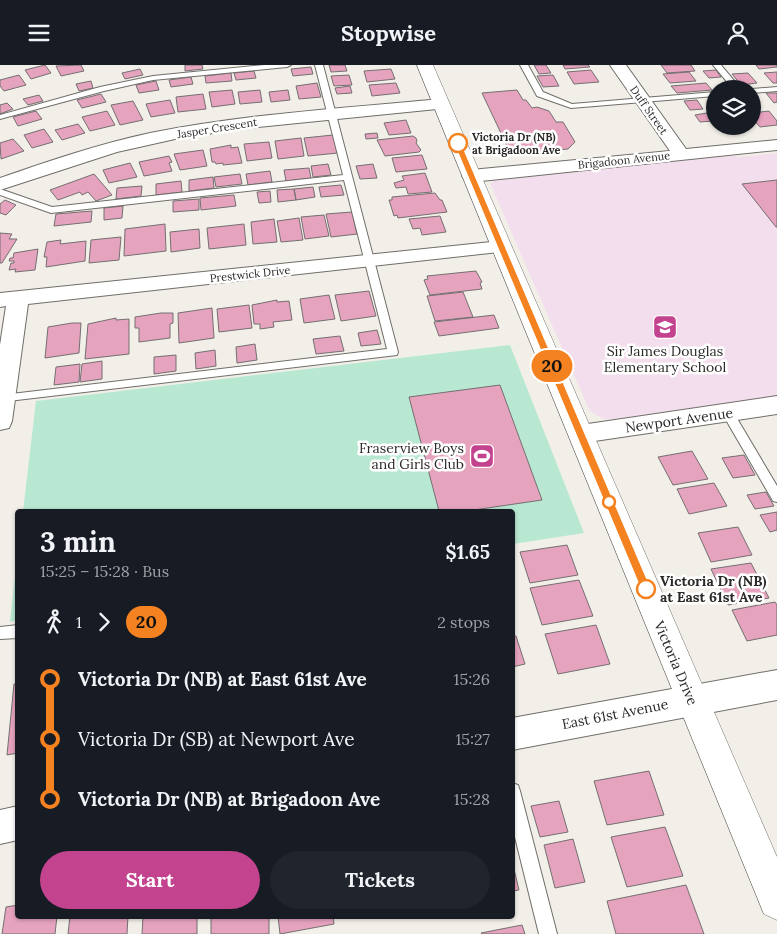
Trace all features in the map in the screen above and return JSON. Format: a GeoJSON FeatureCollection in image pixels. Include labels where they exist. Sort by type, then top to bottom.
{"type":"FeatureCollection","features":[{"type":"Feature","properties":{"kind":"street","name":"Victoria Drive"},"geometry":{"type":"LineString","coordinates":[[425,65],[777,901]]}},
{"type":"Feature","properties":{"kind":"street","name":"Duff Street"},"geometry":{"type":"LineString","coordinates":[[618,65],[681,154]]}},
{"type":"Feature","properties":{"kind":"street","name":"Jasper Crescent"},"geometry":{"type":"LineString","coordinates":[[0,184],[80,156],[147,139],[251,122],[441,103]]}},
{"type":"Feature","properties":{"kind":"street","name":"Brigadoon Avenue"},"geometry":{"type":"LineString","coordinates":[[471,176],[777,145]]}},
{"type":"Feature","properties":{"kind":"street","name":"Prestwick Drive"},"geometry":{"type":"LineString","coordinates":[[9,300],[501,247]]}},
{"type":"Feature","properties":{"kind":"street"},"geometry":{"type":"LineString","coordinates":[[0,421],[9,300]]}},
{"type":"Feature","properties":{"kind":"street","name":"Newport Avenue"},"geometry":{"type":"LineString","coordinates":[[581,434],[777,405]]}},
{"type":"Feature","properties":{"kind":"street","name":"East 61st Avenue"},"geometry":{"type":"LineString","coordinates":[[515,733],[777,685]]}},
{"type":"Feature","properties":{"kind":"street"},"geometry":{"type":"LineString","coordinates":[[0,827],[15,824]]}},
{"type":"Feature","properties":{"kind":"lane"},"geometry":{"type":"LineString","coordinates":[[0,117],[153,77],[287,65]]}},
{"type":"Feature","properties":{"kind":"lane"},"geometry":{"type":"LineString","coordinates":[[3,399],[393,352],[319,65]]}},
{"type":"Feature","properties":{"kind":"lane"},"geometry":{"type":"LineString","coordinates":[[524,65],[540,94],[564,104],[579,106],[706,96]]}},
{"type":"Feature","properties":{"kind":"lane"},"geometry":{"type":"LineString","coordinates":[[717,65],[730,80]]}},
{"type":"Feature","properties":{"kind":"lane"},"geometry":{"type":"LineString","coordinates":[[761,90],[777,89]]}},
{"type":"Feature","properties":{"kind":"lane"},"geometry":{"type":"LineString","coordinates":[[0,192],[51,210],[347,177]]}},
{"type":"Feature","properties":{"kind":"lane"},"geometry":{"type":"LineString","coordinates":[[728,413],[777,497]]}},
{"type":"Feature","properties":{"kind":"lane"},"geometry":{"type":"LineString","coordinates":[[0,633],[15,631]]}},
{"type":"Feature","properties":{"kind":"lane"},"geometry":{"type":"LineString","coordinates":[[515,803],[548,934]]}},
{"type":"Feature","properties":{"kind":"shaded area","name":"Sir James Douglas Elementary School"},"geometry":{"type":"Polygon","coordinates":[[[777,153],[777,396],[614,419],[605,419],[594,414],[589,409],[523,259],[491,185],[492,181],[726,155],[740,157],[777,153]]]}},
{"type":"Feature","properties":{"kind":"green space"},"geometry":{"type":"Polygon","coordinates":[[[510,345],[584,533],[515,544],[515,509],[23,509],[36,401],[510,345]]]}},
{"type":"Feature","properties":{"kind":"green space"},"geometry":{"type":"Polygon","coordinates":[[[15,576],[15,621],[10,622],[15,576]]]}},
{"type":"Feature","properties":{"kind":"building"},"geometry":{"type":"Polygon","coordinates":[[[45,65],[51,73],[31,79],[25,70],[45,65]]]}},
{"type":"Feature","properties":{"kind":"building"},"geometry":{"type":"Polygon","coordinates":[[[81,65],[84,71],[61,76],[56,66],[81,65]]]}},
{"type":"Feature","properties":{"kind":"building"},"geometry":{"type":"Polygon","coordinates":[[[185,65],[202,65],[203,69],[185,71],[185,65]]]}},
{"type":"Feature","properties":{"kind":"building"},"geometry":{"type":"Polygon","coordinates":[[[329,65],[345,65],[347,71],[331,72],[329,65]]]}},
{"type":"Feature","properties":{"kind":"building"},"geometry":{"type":"Polygon","coordinates":[[[534,65],[546,65],[551,73],[539,74],[534,65]]]}},
{"type":"Feature","properties":{"kind":"building"},"geometry":{"type":"Polygon","coordinates":[[[563,65],[588,65],[590,67],[565,69],[563,65]]]}},
{"type":"Feature","properties":{"kind":"building"},"geometry":{"type":"Polygon","coordinates":[[[661,65],[691,65],[695,71],[667,73],[661,65]]]}},
{"type":"Feature","properties":{"kind":"building"},"geometry":{"type":"Polygon","coordinates":[[[756,65],[777,65],[777,67],[759,69],[756,65]]]}},
{"type":"Feature","properties":{"kind":"building"},"geometry":{"type":"Polygon","coordinates":[[[311,67],[313,74],[293,76],[291,69],[311,67]]]}},
{"type":"Feature","properties":{"kind":"building"},"geometry":{"type":"Polygon","coordinates":[[[140,69],[143,75],[125,79],[122,73],[140,69]]]}},
{"type":"Feature","properties":{"kind":"building"},"geometry":{"type":"Polygon","coordinates":[[[391,69],[395,79],[367,82],[364,71],[391,69]]]}},
{"type":"Feature","properties":{"kind":"building"},"geometry":{"type":"Polygon","coordinates":[[[591,70],[599,82],[574,84],[567,72],[591,70]]]}},
{"type":"Feature","properties":{"kind":"building"},"geometry":{"type":"Polygon","coordinates":[[[716,70],[721,77],[709,78],[703,71],[716,70]]]}},
{"type":"Feature","properties":{"kind":"building"},"geometry":{"type":"Polygon","coordinates":[[[254,71],[256,78],[236,80],[234,73],[254,71]]]}},
{"type":"Feature","properties":{"kind":"building"},"geometry":{"type":"Polygon","coordinates":[[[689,72],[696,81],[670,83],[663,74],[689,72]]]}},
{"type":"Feature","properties":{"kind":"building"},"geometry":{"type":"Polygon","coordinates":[[[777,72],[777,83],[773,83],[764,73],[777,72]]]}},
{"type":"Feature","properties":{"kind":"building"},"geometry":{"type":"Polygon","coordinates":[[[231,73],[232,81],[206,83],[205,76],[231,73]]]}},
{"type":"Feature","properties":{"kind":"building"},"geometry":{"type":"Polygon","coordinates":[[[748,73],[754,80],[737,80],[732,74],[748,73]]]}},
{"type":"Feature","properties":{"kind":"building"},"geometry":{"type":"Polygon","coordinates":[[[19,75],[26,85],[4,91],[0,86],[0,80],[19,75]]]}},
{"type":"Feature","properties":{"kind":"building"},"geometry":{"type":"Polygon","coordinates":[[[349,75],[352,85],[334,86],[331,76],[349,75]]]}},
{"type":"Feature","properties":{"kind":"building"},"geometry":{"type":"Polygon","coordinates":[[[553,75],[559,86],[543,87],[537,76],[553,75]]]}},
{"type":"Feature","properties":{"kind":"building"},"geometry":{"type":"Polygon","coordinates":[[[191,77],[193,84],[171,87],[169,80],[191,77]]]}},
{"type":"Feature","properties":{"kind":"building"},"geometry":{"type":"Polygon","coordinates":[[[91,81],[93,88],[79,91],[76,84],[91,81]]]}},
{"type":"Feature","properties":{"kind":"building"},"geometry":{"type":"Polygon","coordinates":[[[156,81],[159,90],[139,93],[136,85],[156,81]]]}},
{"type":"Feature","properties":{"kind":"building"},"geometry":{"type":"Polygon","coordinates":[[[317,83],[321,97],[299,99],[296,86],[317,83]]]}},
{"type":"Feature","properties":{"kind":"building"},"geometry":{"type":"Polygon","coordinates":[[[396,83],[400,93],[372,96],[369,85],[396,83]]]}},
{"type":"Feature","properties":{"kind":"building"},"geometry":{"type":"Polygon","coordinates":[[[706,83],[706,91],[677,93],[671,86],[706,83]]]}},
{"type":"Feature","properties":{"kind":"building"},"geometry":{"type":"Polygon","coordinates":[[[350,86],[352,93],[337,94],[335,88],[350,86]]]}},
{"type":"Feature","properties":{"kind":"building"},"geometry":{"type":"Polygon","coordinates":[[[232,90],[235,104],[212,107],[209,92],[232,90]]]}},
{"type":"Feature","properties":{"kind":"building"},"geometry":{"type":"Polygon","coordinates":[[[260,90],[262,102],[240,104],[238,92],[260,90]]]}},
{"type":"Feature","properties":{"kind":"building"},"geometry":{"type":"Polygon","coordinates":[[[288,90],[290,100],[271,102],[269,92],[288,90]]]}},
{"type":"Feature","properties":{"kind":"building"},"geometry":{"type":"Polygon","coordinates":[[[517,90],[523,100],[526,100],[532,108],[537,107],[549,111],[556,122],[563,122],[575,142],[568,149],[522,153],[508,148],[482,93],[517,90]]]}},
{"type":"Feature","properties":{"kind":"building"},"geometry":{"type":"Polygon","coordinates":[[[766,93],[777,93],[777,102],[774,103],[766,93]]]}},
{"type":"Feature","properties":{"kind":"building"},"geometry":{"type":"Polygon","coordinates":[[[101,94],[106,102],[82,108],[77,100],[101,94]]]}},
{"type":"Feature","properties":{"kind":"building"},"geometry":{"type":"Polygon","coordinates":[[[203,94],[206,109],[178,112],[176,97],[203,94]]]}},
{"type":"Feature","properties":{"kind":"building"},"geometry":{"type":"Polygon","coordinates":[[[39,95],[43,101],[28,105],[23,99],[39,95]]]}},
{"type":"Feature","properties":{"kind":"building"},"geometry":{"type":"Polygon","coordinates":[[[170,100],[175,113],[151,117],[146,104],[170,100]]]}},
{"type":"Feature","properties":{"kind":"building"},"geometry":{"type":"Polygon","coordinates":[[[697,100],[703,109],[690,110],[684,101],[697,100]]]}},
{"type":"Feature","properties":{"kind":"building"},"geometry":{"type":"Polygon","coordinates":[[[133,101],[143,120],[120,125],[111,105],[133,101]]]}},
{"type":"Feature","properties":{"kind":"building"},"geometry":{"type":"Polygon","coordinates":[[[7,103],[13,109],[0,114],[0,105],[7,103]]]}},
{"type":"Feature","properties":{"kind":"building"},"geometry":{"type":"Polygon","coordinates":[[[36,111],[42,119],[18,126],[13,117],[36,111]]]}},
{"type":"Feature","properties":{"kind":"building"},"geometry":{"type":"Polygon","coordinates":[[[107,111],[115,125],[90,131],[82,117],[107,111]]]}},
{"type":"Feature","properties":{"kind":"building"},"geometry":{"type":"Polygon","coordinates":[[[769,111],[777,121],[777,125],[761,127],[761,112],[769,111]]]}},
{"type":"Feature","properties":{"kind":"building"},"geometry":{"type":"Polygon","coordinates":[[[706,113],[706,122],[700,122],[695,115],[706,113]]]}},
{"type":"Feature","properties":{"kind":"building"},"geometry":{"type":"Polygon","coordinates":[[[406,120],[411,133],[389,135],[384,123],[406,120]]]}},
{"type":"Feature","properties":{"kind":"building"},"geometry":{"type":"Polygon","coordinates":[[[78,124],[85,133],[62,140],[55,130],[78,124]]]}},
{"type":"Feature","properties":{"kind":"building"},"geometry":{"type":"Polygon","coordinates":[[[44,129],[53,142],[32,148],[24,135],[44,129]]]}},
{"type":"Feature","properties":{"kind":"building"},"geometry":{"type":"Polygon","coordinates":[[[377,133],[378,138],[366,139],[365,134],[377,133]]]}},
{"type":"Feature","properties":{"kind":"building"},"geometry":{"type":"Polygon","coordinates":[[[333,135],[338,153],[308,156],[304,138],[333,135]]]}},
{"type":"Feature","properties":{"kind":"building"},"geometry":{"type":"Polygon","coordinates":[[[413,136],[416,138],[416,143],[421,150],[419,152],[385,156],[377,140],[413,136]]]}},
{"type":"Feature","properties":{"kind":"building"},"geometry":{"type":"Polygon","coordinates":[[[301,138],[304,156],[278,159],[275,141],[301,138]]]}},
{"type":"Feature","properties":{"kind":"building"},"geometry":{"type":"Polygon","coordinates":[[[13,139],[24,151],[1,159],[0,143],[13,139]]]}},
{"type":"Feature","properties":{"kind":"building"},"geometry":{"type":"Polygon","coordinates":[[[269,142],[272,158],[247,161],[244,144],[269,142]]]}},
{"type":"Feature","properties":{"kind":"building"},"geometry":{"type":"Polygon","coordinates":[[[231,145],[231,148],[238,147],[242,163],[223,165],[223,163],[216,164],[212,162],[210,149],[231,145]]]}},
{"type":"Feature","properties":{"kind":"building"},"geometry":{"type":"Polygon","coordinates":[[[203,150],[207,166],[180,170],[174,154],[203,150]]]}},
{"type":"Feature","properties":{"kind":"building"},"geometry":{"type":"Polygon","coordinates":[[[422,155],[427,169],[396,172],[392,158],[422,155]]]}},
{"type":"Feature","properties":{"kind":"building"},"geometry":{"type":"Polygon","coordinates":[[[169,156],[172,162],[169,163],[172,171],[144,176],[139,162],[169,156]]]}},
{"type":"Feature","properties":{"kind":"building"},"geometry":{"type":"Polygon","coordinates":[[[130,163],[137,177],[109,183],[103,170],[130,163]]]}},
{"type":"Feature","properties":{"kind":"building"},"geometry":{"type":"Polygon","coordinates":[[[328,164],[331,175],[313,177],[311,166],[328,164]]]}},
{"type":"Feature","properties":{"kind":"building"},"geometry":{"type":"Polygon","coordinates":[[[373,164],[377,178],[360,179],[356,166],[373,164]]]}},
{"type":"Feature","properties":{"kind":"building"},"geometry":{"type":"Polygon","coordinates":[[[309,168],[311,178],[286,181],[284,170],[309,168]]]}},
{"type":"Feature","properties":{"kind":"building"},"geometry":{"type":"Polygon","coordinates":[[[270,171],[272,182],[248,185],[246,174],[270,171]]]}},
{"type":"Feature","properties":{"kind":"building"},"geometry":{"type":"Polygon","coordinates":[[[425,173],[432,192],[408,194],[406,187],[396,188],[394,183],[404,180],[402,176],[425,173]]]}},
{"type":"Feature","properties":{"kind":"building"},"geometry":{"type":"Polygon","coordinates":[[[94,174],[112,195],[96,201],[88,192],[82,195],[80,192],[58,200],[50,190],[94,174]]]}},
{"type":"Feature","properties":{"kind":"building"},"geometry":{"type":"Polygon","coordinates":[[[240,174],[242,184],[216,187],[214,177],[240,174]]]}},
{"type":"Feature","properties":{"kind":"building"},"geometry":{"type":"Polygon","coordinates":[[[213,177],[214,188],[189,191],[189,180],[213,177]]]}},
{"type":"Feature","properties":{"kind":"building"},"geometry":{"type":"Polygon","coordinates":[[[777,180],[777,227],[776,227],[742,184],[777,180]]]}},
{"type":"Feature","properties":{"kind":"building"},"geometry":{"type":"Polygon","coordinates":[[[181,181],[182,192],[156,195],[156,184],[181,181]]]}},
{"type":"Feature","properties":{"kind":"building"},"geometry":{"type":"Polygon","coordinates":[[[341,185],[344,195],[321,197],[319,187],[341,185]]]}},
{"type":"Feature","properties":{"kind":"building"},"geometry":{"type":"Polygon","coordinates":[[[142,186],[141,196],[116,199],[117,188],[142,186]]]}},
{"type":"Feature","properties":{"kind":"building"},"geometry":{"type":"Polygon","coordinates":[[[313,187],[315,197],[296,200],[294,189],[313,187]]]}},
{"type":"Feature","properties":{"kind":"building"},"geometry":{"type":"Polygon","coordinates":[[[294,189],[296,200],[278,202],[277,190],[294,189]]]}},
{"type":"Feature","properties":{"kind":"building"},"geometry":{"type":"Polygon","coordinates":[[[270,191],[271,202],[259,203],[257,192],[270,191]]]}},
{"type":"Feature","properties":{"kind":"building"},"geometry":{"type":"Polygon","coordinates":[[[435,193],[442,200],[447,212],[398,218],[397,215],[394,216],[389,200],[392,200],[392,197],[435,193]]]}},
{"type":"Feature","properties":{"kind":"building"},"geometry":{"type":"Polygon","coordinates":[[[234,195],[236,206],[201,210],[200,198],[234,195]]]}},
{"type":"Feature","properties":{"kind":"building"},"geometry":{"type":"Polygon","coordinates":[[[199,199],[199,210],[173,212],[173,201],[199,199]]]}},
{"type":"Feature","properties":{"kind":"building"},"geometry":{"type":"Polygon","coordinates":[[[5,200],[16,205],[6,215],[0,213],[0,204],[5,200]]]}},
{"type":"Feature","properties":{"kind":"building"},"geometry":{"type":"Polygon","coordinates":[[[123,206],[122,218],[104,220],[104,208],[123,206]]]}},
{"type":"Feature","properties":{"kind":"building"},"geometry":{"type":"Polygon","coordinates":[[[92,211],[91,222],[54,226],[56,214],[92,211]]]}},
{"type":"Feature","properties":{"kind":"building"},"geometry":{"type":"Polygon","coordinates":[[[352,212],[357,234],[331,237],[326,214],[352,212]]]}},
{"type":"Feature","properties":{"kind":"building"},"geometry":{"type":"Polygon","coordinates":[[[324,215],[329,236],[305,239],[301,217],[324,215]]]}},
{"type":"Feature","properties":{"kind":"building"},"geometry":{"type":"Polygon","coordinates":[[[440,216],[446,232],[422,235],[420,228],[413,229],[409,219],[440,216]]]}},
{"type":"Feature","properties":{"kind":"building"},"geometry":{"type":"Polygon","coordinates":[[[299,218],[303,240],[281,242],[277,221],[299,218]]]}},
{"type":"Feature","properties":{"kind":"building"},"geometry":{"type":"Polygon","coordinates":[[[274,219],[277,242],[253,244],[251,222],[274,219]]]}},
{"type":"Feature","properties":{"kind":"building"},"geometry":{"type":"Polygon","coordinates":[[[165,224],[166,251],[124,256],[125,229],[165,224]]]}},
{"type":"Feature","properties":{"kind":"building"},"geometry":{"type":"Polygon","coordinates":[[[244,224],[246,245],[209,249],[207,228],[244,224]]]}},
{"type":"Feature","properties":{"kind":"building"},"geometry":{"type":"Polygon","coordinates":[[[199,229],[200,248],[171,252],[170,232],[199,229]]]}},
{"type":"Feature","properties":{"kind":"building"},"geometry":{"type":"Polygon","coordinates":[[[0,233],[12,234],[9,239],[17,239],[2,263],[0,263],[0,233]]]}},
{"type":"Feature","properties":{"kind":"building"},"geometry":{"type":"Polygon","coordinates":[[[121,237],[119,260],[89,263],[91,240],[121,237]]]}},
{"type":"Feature","properties":{"kind":"building"},"geometry":{"type":"Polygon","coordinates":[[[61,240],[60,244],[86,241],[85,261],[46,267],[47,257],[44,257],[47,242],[61,240]]]}},
{"type":"Feature","properties":{"kind":"building"},"geometry":{"type":"Polygon","coordinates":[[[38,249],[35,270],[15,272],[16,269],[9,270],[11,263],[14,263],[14,261],[9,261],[10,258],[13,258],[14,253],[38,249]]]}},
{"type":"Feature","properties":{"kind":"building"},"geometry":{"type":"Polygon","coordinates":[[[476,271],[482,282],[480,283],[482,289],[430,295],[424,280],[428,279],[427,276],[476,271]]]}},
{"type":"Feature","properties":{"kind":"building"},"geometry":{"type":"Polygon","coordinates":[[[369,291],[376,316],[341,321],[335,295],[369,291]]]}},
{"type":"Feature","properties":{"kind":"building"},"geometry":{"type":"Polygon","coordinates":[[[463,292],[473,317],[435,321],[427,296],[463,292]]]}},
{"type":"Feature","properties":{"kind":"building"},"geometry":{"type":"Polygon","coordinates":[[[329,295],[335,319],[304,323],[300,299],[329,295]]]}},
{"type":"Feature","properties":{"kind":"building"},"geometry":{"type":"Polygon","coordinates":[[[277,300],[277,302],[289,301],[292,320],[273,322],[274,327],[260,329],[260,324],[254,324],[252,305],[277,300]]]}},
{"type":"Feature","properties":{"kind":"building"},"geometry":{"type":"Polygon","coordinates":[[[249,305],[252,328],[219,332],[217,309],[249,305]]]}},
{"type":"Feature","properties":{"kind":"building"},"geometry":{"type":"Polygon","coordinates":[[[212,308],[214,338],[179,343],[178,313],[212,308]]]}},
{"type":"Feature","properties":{"kind":"building"},"geometry":{"type":"Polygon","coordinates":[[[173,313],[173,323],[170,324],[170,338],[139,342],[139,328],[135,328],[135,317],[173,313]]]}},
{"type":"Feature","properties":{"kind":"building"},"geometry":{"type":"Polygon","coordinates":[[[494,315],[499,328],[439,336],[434,322],[494,315]]]}},
{"type":"Feature","properties":{"kind":"building"},"geometry":{"type":"Polygon","coordinates":[[[116,318],[116,320],[129,319],[129,354],[85,359],[88,324],[116,318]]]}},
{"type":"Feature","properties":{"kind":"building"},"geometry":{"type":"Polygon","coordinates":[[[81,323],[79,353],[45,358],[48,327],[81,323]]]}},
{"type":"Feature","properties":{"kind":"building"},"geometry":{"type":"Polygon","coordinates":[[[377,330],[381,344],[361,346],[358,333],[377,330]]]}},
{"type":"Feature","properties":{"kind":"building"},"geometry":{"type":"Polygon","coordinates":[[[340,336],[344,351],[316,354],[313,339],[340,336]]]}},
{"type":"Feature","properties":{"kind":"building"},"geometry":{"type":"Polygon","coordinates":[[[255,344],[257,360],[237,363],[236,347],[255,344]]]}},
{"type":"Feature","properties":{"kind":"building"},"geometry":{"type":"Polygon","coordinates":[[[215,350],[216,366],[196,369],[195,353],[215,350]]]}},
{"type":"Feature","properties":{"kind":"building"},"geometry":{"type":"Polygon","coordinates":[[[176,355],[176,371],[154,374],[154,357],[176,355]]]}},
{"type":"Feature","properties":{"kind":"building"},"geometry":{"type":"Polygon","coordinates":[[[102,361],[102,379],[80,382],[82,364],[102,361]]]}},
{"type":"Feature","properties":{"kind":"building"},"geometry":{"type":"Polygon","coordinates":[[[80,364],[79,382],[54,385],[56,367],[80,364]]]}},
{"type":"Feature","properties":{"kind":"building"},"geometry":{"type":"Polygon","coordinates":[[[500,385],[542,500],[481,509],[438,509],[409,397],[500,385]]]}},
{"type":"Feature","properties":{"kind":"building"},"geometry":{"type":"Polygon","coordinates":[[[692,451],[708,479],[673,485],[658,457],[692,451]]]}},
{"type":"Feature","properties":{"kind":"building"},"geometry":{"type":"Polygon","coordinates":[[[744,455],[755,475],[733,478],[722,458],[744,455]]]}},
{"type":"Feature","properties":{"kind":"building"},"geometry":{"type":"Polygon","coordinates":[[[714,483],[727,506],[689,514],[677,489],[714,483]]]}},
{"type":"Feature","properties":{"kind":"building"},"geometry":{"type":"Polygon","coordinates":[[[766,492],[774,506],[755,509],[747,495],[766,492]]]}},
{"type":"Feature","properties":{"kind":"building"},"geometry":{"type":"Polygon","coordinates":[[[777,512],[777,530],[770,532],[760,515],[777,512]]]}},
{"type":"Feature","properties":{"kind":"building"},"geometry":{"type":"Polygon","coordinates":[[[738,527],[752,555],[711,562],[698,533],[738,527]]]}},
{"type":"Feature","properties":{"kind":"building"},"geometry":{"type":"Polygon","coordinates":[[[567,545],[578,575],[530,583],[520,552],[567,545]]]}},
{"type":"Feature","properties":{"kind":"building"},"geometry":{"type":"Polygon","coordinates":[[[751,563],[769,598],[728,605],[711,569],[751,563]]]}},
{"type":"Feature","properties":{"kind":"building"},"geometry":{"type":"Polygon","coordinates":[[[579,580],[593,616],[542,625],[530,588],[579,580]]]}},
{"type":"Feature","properties":{"kind":"building"},"geometry":{"type":"Polygon","coordinates":[[[775,602],[777,605],[777,635],[747,641],[732,610],[775,602]]]}},
{"type":"Feature","properties":{"kind":"building"},"geometry":{"type":"Polygon","coordinates":[[[596,625],[610,664],[558,674],[545,634],[596,625]]]}},
{"type":"Feature","properties":{"kind":"building"},"geometry":{"type":"Polygon","coordinates":[[[515,636],[516,636],[525,664],[515,666],[515,636]]]}},
{"type":"Feature","properties":{"kind":"building"},"geometry":{"type":"Polygon","coordinates":[[[14,684],[15,684],[15,754],[7,755],[14,684]]]}},
{"type":"Feature","properties":{"kind":"building"},"geometry":{"type":"Polygon","coordinates":[[[649,771],[664,815],[607,825],[594,781],[649,771]]]}},
{"type":"Feature","properties":{"kind":"building"},"geometry":{"type":"Polygon","coordinates":[[[559,801],[568,832],[540,837],[531,806],[559,801]]]}},
{"type":"Feature","properties":{"kind":"building"},"geometry":{"type":"Polygon","coordinates":[[[665,827],[683,876],[627,887],[611,837],[665,827]]]}},
{"type":"Feature","properties":{"kind":"building"},"geometry":{"type":"Polygon","coordinates":[[[573,839],[585,882],[555,888],[544,845],[573,839]]]}},
{"type":"Feature","properties":{"kind":"building"},"geometry":{"type":"Polygon","coordinates":[[[515,873],[519,890],[515,891],[515,873]]]}},
{"type":"Feature","properties":{"kind":"building"},"geometry":{"type":"Polygon","coordinates":[[[686,885],[704,934],[616,934],[607,901],[686,885]]]}},
{"type":"Feature","properties":{"kind":"building"},"geometry":{"type":"Polygon","coordinates":[[[15,906],[15,919],[57,919],[55,934],[2,934],[6,907],[15,906]]]}},
{"type":"Feature","properties":{"kind":"building"},"geometry":{"type":"Polygon","coordinates":[[[70,919],[128,919],[127,934],[68,934],[70,919]]]}},
{"type":"Feature","properties":{"kind":"building"},"geometry":{"type":"Polygon","coordinates":[[[143,919],[197,919],[197,934],[142,934],[143,919]]]}},
{"type":"Feature","properties":{"kind":"building"},"geometry":{"type":"Polygon","coordinates":[[[211,919],[269,919],[269,934],[211,934],[211,919]]]}},
{"type":"Feature","properties":{"kind":"building"},"geometry":{"type":"Polygon","coordinates":[[[278,919],[333,919],[334,924],[280,934],[278,919]]]}},
{"type":"Feature","properties":{"kind":"building"},"geometry":{"type":"Polygon","coordinates":[[[522,925],[525,934],[481,933],[522,925]]]}},
{"type":"Feature","properties":{"kind":"bus line","name":"20"},"geometry":{"type":"LineString","coordinates":[[458,143],[646,589]]}},
{"type":"Feature","properties":{"kind":"place","name":"Victoria Dr (NB) at Brigadoon Ave"},"geometry":{"type":"Point","coordinates":[458,143]}},
{"type":"Feature","properties":{"kind":"place","name":"Sir James Douglas Elementary School"},"geometry":{"type":"Point","coordinates":[665,327]}},
{"type":"Feature","properties":{"kind":"place","name":"Fraserview Boys and Girls Club"},"geometry":{"type":"Point","coordinates":[482,456]}},
{"type":"Feature","properties":{"kind":"place","name":"Victoria Dr (NB) at East 61st Ave"},"geometry":{"type":"Point","coordinates":[646,589]}}]}
